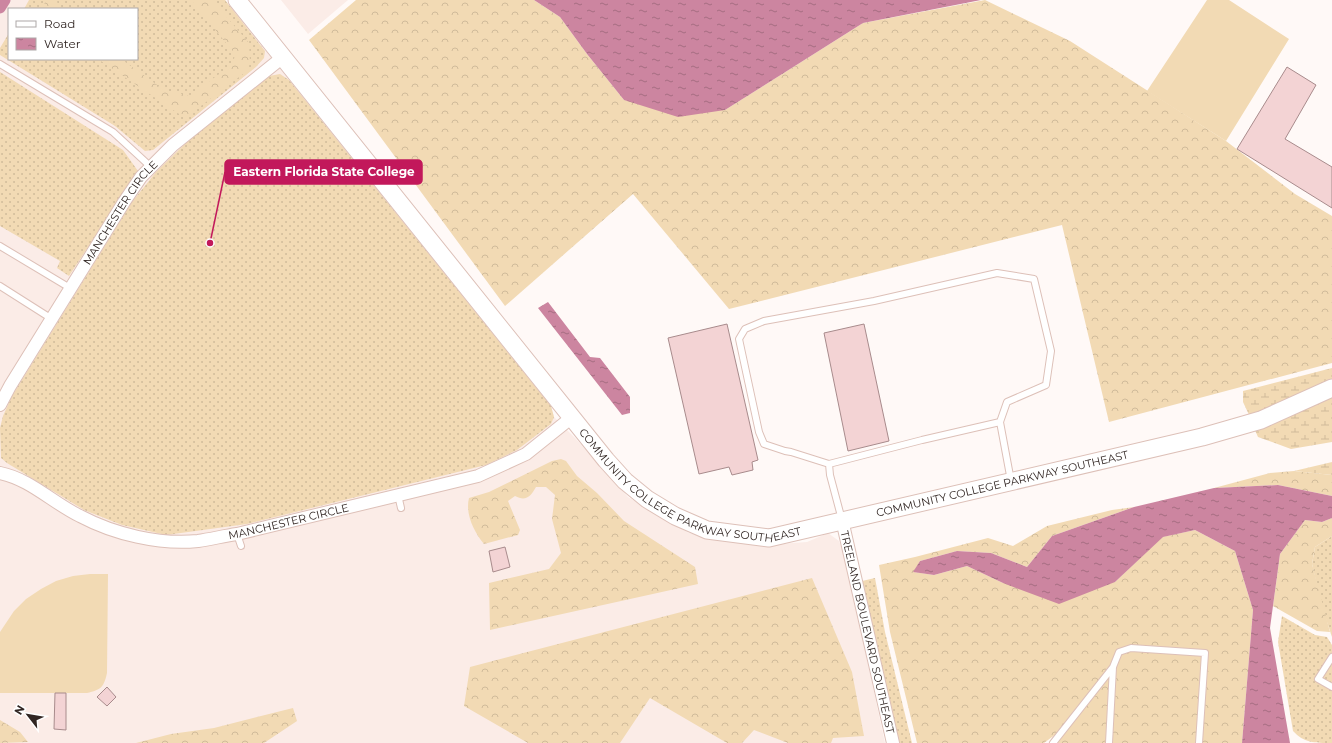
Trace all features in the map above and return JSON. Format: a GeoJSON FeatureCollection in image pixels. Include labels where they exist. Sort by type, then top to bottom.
{"type":"FeatureCollection","features":[{"type":"Feature","properties":{"kind":"street","name":"COMMUNITY COLLEGE PARKWAY SOUTHEAST"},"geometry":{"type":"LineString","coordinates":[[237,0],[606,460],[631,486],[647,499],[669,512],[707,530],[769,538],[1202,437],[1261,420],[1332,388]]}},
{"type":"Feature","properties":{"kind":"street","name":"MANCHESTER CIRCLE"},"geometry":{"type":"LineString","coordinates":[[0,405],[10,386],[124,202],[151,167],[173,145],[283,57]]}},
{"type":"Feature","properties":{"kind":"street","name":"MANCHESTER CIRCLE"},"geometry":{"type":"LineString","coordinates":[[0,473],[18,478],[80,516],[119,533],[166,542],[197,541],[237,534],[478,476],[526,454],[571,418]]}},
{"type":"Feature","properties":{"kind":"street","name":"TREELAND BOULEVARD SOUTHEAST"},"geometry":{"type":"LineString","coordinates":[[842,520],[893,743]]}},
{"type":"Feature","properties":{"kind":"lane"},"geometry":{"type":"LineString","coordinates":[[0,64],[113,132],[151,167]]}},
{"type":"Feature","properties":{"kind":"lane"},"geometry":{"type":"LineString","coordinates":[[1,249],[70,288]]}},
{"type":"Feature","properties":{"kind":"lane"},"geometry":{"type":"LineString","coordinates":[[1000,422],[829,464],[791,452],[785,452],[764,444],[739,339],[745,329],[760,324],[764,321],[874,301],[997,273],[1034,279],[1051,351],[1046,385],[1007,402],[1000,422],[1011,481]]}},
{"type":"Feature","properties":{"kind":"lane"},"geometry":{"type":"LineString","coordinates":[[0,286],[52,319]]}},
{"type":"Feature","properties":{"kind":"lane"},"geometry":{"type":"LineString","coordinates":[[829,464],[830,475],[842,520]]}},
{"type":"Feature","properties":{"kind":"lane"},"geometry":{"type":"LineString","coordinates":[[398,496],[402,508]]}},
{"type":"Feature","properties":{"kind":"lane"},"geometry":{"type":"LineString","coordinates":[[237,534],[241,546]]}},
{"type":"Feature","properties":{"kind":"lane"},"geometry":{"type":"LineString","coordinates":[[1053,743],[1113,667],[1119,652],[1130,648],[1205,653],[1199,743]]}},
{"type":"Feature","properties":{"kind":"lane"},"geometry":{"type":"LineString","coordinates":[[1332,657],[1318,679],[1332,687]]}},
{"type":"Feature","properties":{"kind":"lane"},"geometry":{"type":"LineString","coordinates":[[1109,743],[1113,667]]}},
{"type":"Feature","properties":{"kind":"shaded area"},"geometry":{"type":"Polygon","coordinates":[[[0,0],[225,0],[551,406],[554,417],[576,439],[628,497],[689,533],[765,545],[807,542],[828,533],[839,541],[845,557],[885,743],[0,743],[0,0]]]}},
{"type":"Feature","properties":{"kind":"shaded area"},"geometry":{"type":"Polygon","coordinates":[[[281,0],[348,0],[308,34],[281,0]]]}},
{"type":"Feature","properties":{"kind":"green space"},"geometry":{"type":"Polygon","coordinates":[[[29,0],[225,0],[265,51],[264,58],[256,67],[153,150],[145,151],[115,126],[8,60],[138,60],[138,8],[25,8],[29,0]]]}},
{"type":"Feature","properties":{"kind":"green space"},"geometry":{"type":"Polygon","coordinates":[[[46,0],[57,0],[58,8],[42,8],[46,0]]]}},
{"type":"Feature","properties":{"kind":"green space"},"geometry":{"type":"Polygon","coordinates":[[[191,0],[212,0],[249,43],[250,63],[247,71],[185,118],[99,60],[122,60],[164,90],[189,96],[233,64],[235,54],[191,0]]]}},
{"type":"Feature","properties":{"kind":"green space"},"geometry":{"type":"Polygon","coordinates":[[[356,0],[534,0],[560,17],[587,54],[624,100],[725,110],[863,23],[985,0],[1070,41],[1226,141],[1295,194],[1332,216],[1332,363],[1109,422],[1062,225],[729,309],[633,194],[505,306],[309,40],[356,0]]]}},
{"type":"Feature","properties":{"kind":"green space"},"geometry":{"type":"Polygon","coordinates":[[[1207,0],[1229,0],[1289,39],[1226,141],[1147,91],[1207,0]]]}},
{"type":"Feature","properties":{"kind":"green space"},"geometry":{"type":"Polygon","coordinates":[[[8,35],[8,60],[0,55],[0,48],[8,35]]]}},
{"type":"Feature","properties":{"kind":"green space"},"geometry":{"type":"Polygon","coordinates":[[[0,72],[123,150],[138,171],[69,276],[57,268],[60,261],[0,226],[0,72]]]}},
{"type":"Feature","properties":{"kind":"green space"},"geometry":{"type":"Polygon","coordinates":[[[280,74],[289,80],[551,406],[554,417],[551,424],[517,450],[486,465],[247,524],[166,535],[122,525],[84,510],[1,458],[0,428],[3,416],[12,396],[132,202],[156,172],[187,142],[269,76],[280,74]]]}},
{"type":"Feature","properties":{"kind":"green space"},"geometry":{"type":"Polygon","coordinates":[[[1332,368],[1332,381],[1250,417],[1243,402],[1243,391],[1332,368]]]}},
{"type":"Feature","properties":{"kind":"green space"},"geometry":{"type":"Polygon","coordinates":[[[1332,395],[1332,442],[1291,449],[1258,437],[1254,428],[1332,395]]]}},
{"type":"Feature","properties":{"kind":"green space"},"geometry":{"type":"Polygon","coordinates":[[[561,459],[566,461],[577,476],[597,493],[624,521],[695,567],[698,584],[490,630],[489,583],[549,569],[561,553],[552,519],[555,495],[546,487],[536,487],[528,497],[519,498],[515,496],[508,501],[520,530],[518,535],[484,544],[477,534],[469,516],[469,498],[489,492],[552,461],[561,459]]]}},
{"type":"Feature","properties":{"kind":"green space"},"geometry":{"type":"Polygon","coordinates":[[[1332,462],[1332,475],[1294,471],[1332,462]]]}},
{"type":"Feature","properties":{"kind":"green space"},"geometry":{"type":"Polygon","coordinates":[[[1294,471],[1332,475],[1332,496],[1278,485],[1214,488],[1270,473],[1294,471]]]}},
{"type":"Feature","properties":{"kind":"green space"},"geometry":{"type":"Polygon","coordinates":[[[1134,507],[1052,536],[1027,567],[991,553],[957,551],[920,561],[914,572],[934,575],[967,566],[1003,583],[1115,582],[1162,537],[1195,530],[1235,551],[1253,610],[1242,743],[1058,743],[1056,734],[1044,743],[917,743],[890,632],[879,565],[988,538],[1013,546],[1047,526],[1112,510],[1134,507]]]}},
{"type":"Feature","properties":{"kind":"green space"},"geometry":{"type":"Polygon","coordinates":[[[1332,518],[1332,536],[1315,547],[1312,564],[1330,632],[1317,631],[1273,606],[1280,554],[1305,520],[1322,522],[1332,518]]]}},
{"type":"Feature","properties":{"kind":"green space"},"geometry":{"type":"Polygon","coordinates":[[[1332,536],[1332,637],[1322,607],[1312,564],[1315,547],[1332,536]]]}},
{"type":"Feature","properties":{"kind":"green space"},"geometry":{"type":"Polygon","coordinates":[[[108,574],[107,673],[103,685],[96,691],[87,693],[0,693],[0,632],[14,611],[26,599],[56,581],[73,576],[108,574]]]}},
{"type":"Feature","properties":{"kind":"green space"},"geometry":{"type":"Polygon","coordinates":[[[812,578],[852,672],[864,736],[833,738],[831,743],[788,743],[754,730],[742,743],[727,743],[650,698],[620,743],[528,743],[464,706],[470,667],[812,578]]]}},
{"type":"Feature","properties":{"kind":"green space"},"geometry":{"type":"Polygon","coordinates":[[[875,578],[885,632],[912,743],[899,743],[862,581],[875,578]]]}},
{"type":"Feature","properties":{"kind":"green space"},"geometry":{"type":"Polygon","coordinates":[[[1282,616],[1315,635],[1327,637],[1332,645],[1332,743],[1310,742],[1301,738],[1293,731],[1278,642],[1282,616]]]}},
{"type":"Feature","properties":{"kind":"green space"},"geometry":{"type":"Polygon","coordinates":[[[293,708],[297,721],[264,743],[136,743],[171,734],[214,728],[293,708]]]}},
{"type":"Feature","properties":{"kind":"green space"},"geometry":{"type":"Polygon","coordinates":[[[0,720],[20,732],[28,742],[0,743],[0,720]]]}},
{"type":"Feature","properties":{"kind":"water"},"geometry":{"type":"Polygon","coordinates":[[[534,0],[981,0],[863,23],[725,110],[678,117],[624,100],[587,54],[560,17],[534,0]]]}},
{"type":"Feature","properties":{"kind":"water"},"geometry":{"type":"Polygon","coordinates":[[[548,302],[590,357],[600,358],[630,397],[630,413],[622,415],[538,308],[548,302]]]}},
{"type":"Feature","properties":{"kind":"water"},"geometry":{"type":"Polygon","coordinates":[[[1278,485],[1332,496],[1332,518],[1322,522],[1305,520],[1280,554],[1270,628],[1290,743],[1242,743],[1253,610],[1235,551],[1195,530],[1163,537],[1115,582],[1059,604],[1003,583],[967,566],[934,575],[913,572],[920,561],[957,551],[991,553],[1027,567],[1052,536],[1134,507],[1214,488],[1278,485]]]}},
{"type":"Feature","properties":{"kind":"building"},"geometry":{"type":"Polygon","coordinates":[[[1287,67],[1316,85],[1285,139],[1332,167],[1332,208],[1237,149],[1287,67]]]}},
{"type":"Feature","properties":{"kind":"building"},"geometry":{"type":"Polygon","coordinates":[[[727,324],[758,460],[752,462],[753,470],[732,475],[729,467],[699,474],[668,338],[727,324]]]}},
{"type":"Feature","properties":{"kind":"building"},"geometry":{"type":"Polygon","coordinates":[[[864,324],[889,441],[848,451],[824,333],[864,324]]]}},
{"type":"Feature","properties":{"kind":"building"},"geometry":{"type":"Polygon","coordinates":[[[505,547],[510,567],[493,572],[489,551],[505,547]]]}},
{"type":"Feature","properties":{"kind":"building"},"geometry":{"type":"Polygon","coordinates":[[[107,687],[116,697],[107,706],[97,697],[107,687]]]}},
{"type":"Feature","properties":{"kind":"building"},"geometry":{"type":"Polygon","coordinates":[[[55,693],[66,693],[66,730],[54,729],[55,693]]]}},
{"type":"Feature","properties":{"kind":"waterway"},"geometry":{"type":"LineString","coordinates":[[0,8],[5,0]]}},
{"type":"Feature","properties":{"kind":"place","name":"Eastern Florida State College"},"geometry":{"type":"Point","coordinates":[210,243]}}]}
